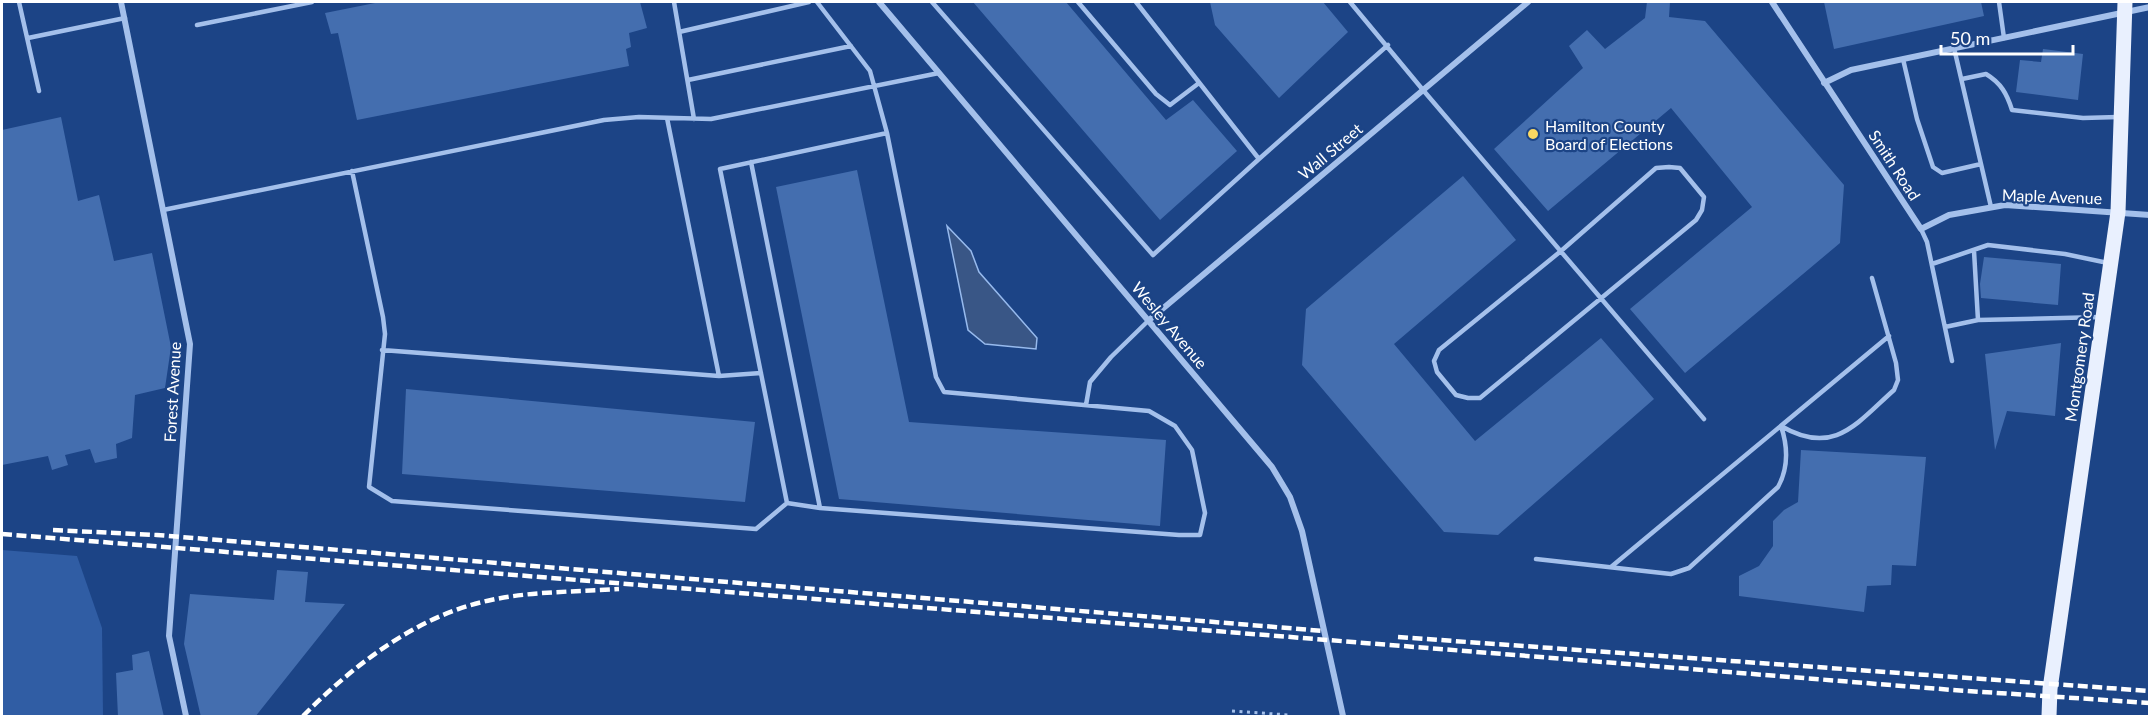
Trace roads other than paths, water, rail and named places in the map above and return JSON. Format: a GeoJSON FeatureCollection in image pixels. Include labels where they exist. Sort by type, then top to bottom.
{"type":"FeatureCollection","features":[{"type":"Feature","properties":{"kind":"main road","name":"Montgomery Road"},"geometry":{"type":"LineString","coordinates":[[2049,717],[2050,689],[2118,212],[2125,7]]}},
{"type":"Feature","properties":{"kind":"street","name":"Forest Avenue"},"geometry":{"type":"LineString","coordinates":[[121,2],[190,344],[169,636],[186,717]]}},
{"type":"Feature","properties":{"kind":"street","name":"Wesley Avenue"},"geometry":{"type":"LineString","coordinates":[[879,2],[1272,467],[1290,497],[1302,531],[1343,717]]}},
{"type":"Feature","properties":{"kind":"street","name":"Wall Street"},"geometry":{"type":"LineString","coordinates":[[1148,321],[1528,2]]}},
{"type":"Feature","properties":{"kind":"street","name":"Smith Road"},"geometry":{"type":"LineString","coordinates":[[1772,2],[1921,229]]}},
{"type":"Feature","properties":{"kind":"street"},"geometry":{"type":"LineString","coordinates":[[1824,83],[1851,70],[2004,38],[2125,7],[2150,7]]}},
{"type":"Feature","properties":{"kind":"street","name":"Maple Avenue"},"geometry":{"type":"LineString","coordinates":[[1921,229],[1949,215],[2005,205],[2150,215]]}},
{"type":"Feature","properties":{"kind":"lane"},"geometry":{"type":"LineString","coordinates":[[20,2],[39,91]]}},
{"type":"Feature","properties":{"kind":"lane"},"geometry":{"type":"LineString","coordinates":[[197,25],[312,2]]}},
{"type":"Feature","properties":{"kind":"lane"},"geometry":{"type":"LineString","coordinates":[[674,2],[694,119]]}},
{"type":"Feature","properties":{"kind":"lane"},"geometry":{"type":"LineString","coordinates":[[680,32],[809,2]]}},
{"type":"Feature","properties":{"kind":"lane"},"geometry":{"type":"LineString","coordinates":[[352,171],[385,334],[369,486],[392,501],[756,529],[787,503],[819,508],[1200,535],[1205,513],[1192,450],[1175,426],[1149,411],[944,392],[936,377],[887,133],[870,71],[817,2]]}},
{"type":"Feature","properties":{"kind":"lane"},"geometry":{"type":"LineString","coordinates":[[932,2],[1153,255],[1388,45]]}},
{"type":"Feature","properties":{"kind":"lane"},"geometry":{"type":"LineString","coordinates":[[1078,2],[1156,94],[1170,105],[1199,83]]}},
{"type":"Feature","properties":{"kind":"lane"},"geometry":{"type":"LineString","coordinates":[[1136,2],[1259,159]]}},
{"type":"Feature","properties":{"kind":"lane"},"geometry":{"type":"LineString","coordinates":[[1350,2],[1704,419]]}},
{"type":"Feature","properties":{"kind":"lane"},"geometry":{"type":"LineString","coordinates":[[1999,2],[2004,38]]}},
{"type":"Feature","properties":{"kind":"lane"},"geometry":{"type":"LineString","coordinates":[[28,38],[125,18]]}},
{"type":"Feature","properties":{"kind":"lane"},"geometry":{"type":"LineString","coordinates":[[688,80],[851,46]]}},
{"type":"Feature","properties":{"kind":"lane"},"geometry":{"type":"LineString","coordinates":[[1954,48],[1991,207]]}},
{"type":"Feature","properties":{"kind":"lane"},"geometry":{"type":"LineString","coordinates":[[1904,59],[1917,120],[1933,167],[1942,173],[1981,164]]}},
{"type":"Feature","properties":{"kind":"lane"},"geometry":{"type":"LineString","coordinates":[[163,210],[603,120],[711,119],[939,73]]}},
{"type":"Feature","properties":{"kind":"lane"},"geometry":{"type":"LineString","coordinates":[[1962,79],[1986,74],[1996,80],[2006,92],[2012,110],[2083,118],[2121,117]]}},
{"type":"Feature","properties":{"kind":"lane"},"geometry":{"type":"LineString","coordinates":[[667,118],[719,376]]}},
{"type":"Feature","properties":{"kind":"lane"},"geometry":{"type":"LineString","coordinates":[[787,503],[720,169],[887,133]]}},
{"type":"Feature","properties":{"kind":"lane"},"geometry":{"type":"LineString","coordinates":[[751,162],[819,508]]}},
{"type":"Feature","properties":{"kind":"lane"},"geometry":{"type":"LineString","coordinates":[[1656,168],[1680,168],[1704,197],[1702,210],[1696,220],[1480,398],[1468,399],[1456,394],[1437,372],[1434,361],[1439,350],[1561,250],[1656,168]]}},
{"type":"Feature","properties":{"kind":"lane","name":"Smith Road"},"geometry":{"type":"LineString","coordinates":[[1921,229],[1927,242],[1952,361]]}},
{"type":"Feature","properties":{"kind":"lane"},"geometry":{"type":"LineString","coordinates":[[1932,264],[1988,245],[2065,254],[2110,264]]}},
{"type":"Feature","properties":{"kind":"lane"},"geometry":{"type":"LineString","coordinates":[[1974,251],[1977,320]]}},
{"type":"Feature","properties":{"kind":"lane"},"geometry":{"type":"LineString","coordinates":[[1781,426],[1796,435],[1832,438],[1847,432],[1894,390],[1898,380],[1896,363],[1872,278]]}},
{"type":"Feature","properties":{"kind":"lane"},"geometry":{"type":"LineString","coordinates":[[1945,327],[1977,320],[2103,317]]}},
{"type":"Feature","properties":{"kind":"lane"},"geometry":{"type":"LineString","coordinates":[[1086,405],[1090,382],[1111,357],[1148,321]]}},
{"type":"Feature","properties":{"kind":"lane"},"geometry":{"type":"LineString","coordinates":[[1611,567],[1888,336]]}},
{"type":"Feature","properties":{"kind":"lane"},"geometry":{"type":"LineString","coordinates":[[382,350],[719,376],[761,373]]}},
{"type":"Feature","properties":{"kind":"lane"},"geometry":{"type":"LineString","coordinates":[[1536,559],[1671,574],[1689,568],[1779,487],[1786,470],[1786,442],[1781,426]]}},
{"type":"Feature","properties":{"kind":"railway"},"geometry":{"type":"LineString","coordinates":[[53,530],[157,535],[1324,631]]}},
{"type":"Feature","properties":{"kind":"railway"},"geometry":{"type":"LineString","coordinates":[[2,534],[1953,690],[2150,703]]}},
{"type":"Feature","properties":{"kind":"railway"},"geometry":{"type":"LineString","coordinates":[[303,716],[366,660],[389,644],[438,617],[464,607],[507,597],[619,589]]}},
{"type":"Feature","properties":{"kind":"railway"},"geometry":{"type":"LineString","coordinates":[[1398,637],[2150,691]]}},
{"type":"Feature","properties":{"kind":"place","name":"Hamilton County Board of Elections"},"geometry":{"type":"Point","coordinates":[1533,134]}}]}
